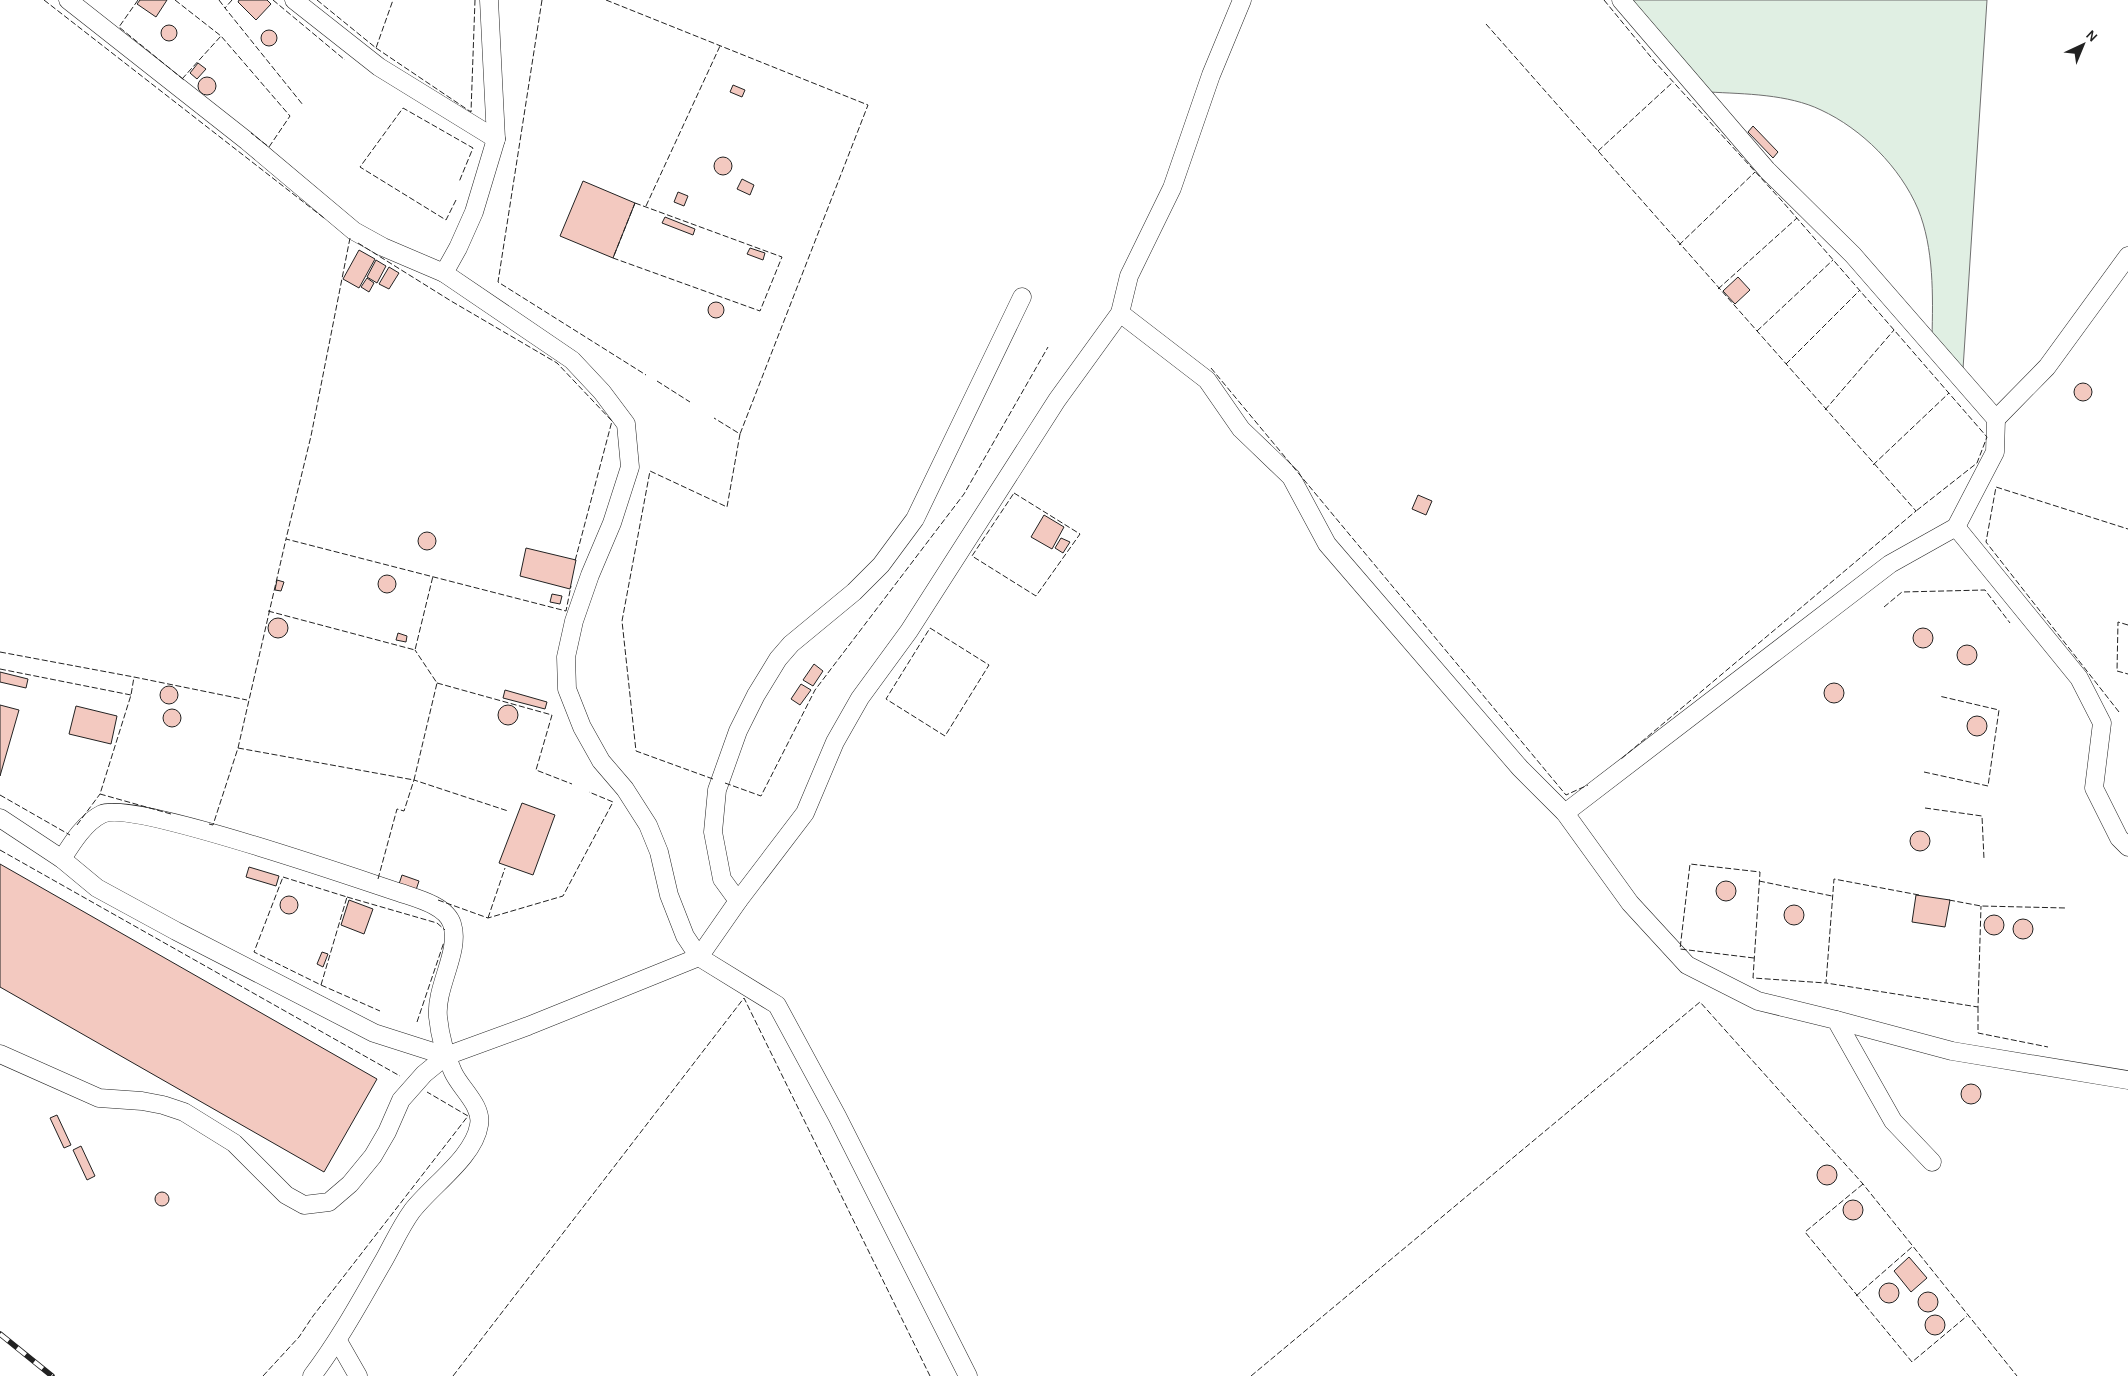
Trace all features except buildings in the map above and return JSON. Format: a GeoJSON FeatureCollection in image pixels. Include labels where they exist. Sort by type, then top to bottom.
{"type":"FeatureCollection","features":[{"type":"Feature","properties":{"kind":"street"},"geometry":{"type":"LineString","coordinates":[[68,0],[248,141],[354,231],[383,247],[444,273],[572,360],[602,392],[626,424],[630,466],[612,523],[590,575],[574,621],[566,657],[567,689],[582,727],[596,753],[625,789],[648,825],[659,852],[669,895],[685,936],[699,957],[777,1006],[837,1116],[968,1376]]}},
{"type":"Feature","properties":{"kind":"street"},"geometry":{"type":"LineString","coordinates":[[294,0],[379,68],[496,139]]}},
{"type":"Feature","properties":{"kind":"street"},"geometry":{"type":"LineString","coordinates":[[444,273],[458,248],[474,212],[496,139],[489,0]]}},
{"type":"Feature","properties":{"kind":"street"},"geometry":{"type":"LineString","coordinates":[[0,1054],[99,1098],[142,1101],[184,1112],[234,1143],[286,1195],[304,1205],[329,1202],[350,1184],[373,1156],[387,1132],[401,1100],[424,1074],[446,1056],[528,1026],[699,957],[738,901],[805,813],[835,742],[860,698],[910,631],[1057,400],[1120,313],[1129,276],[1172,188],[1211,75],[1242,0]]}},
{"type":"Feature","properties":{"kind":"street"},"geometry":{"type":"LineString","coordinates":[[1621,0],[1768,170],[1853,255],[1996,419]]}},
{"type":"Feature","properties":{"kind":"street"},"geometry":{"type":"LineString","coordinates":[[1565,812],[1890,564],[1956,527],[1995,452],[1996,419],[2047,367],[2128,256]]}},
{"type":"Feature","properties":{"kind":"street"},"geometry":{"type":"LineString","coordinates":[[738,901],[722,879],[713,832],[717,790],[738,732],[756,695],[778,659],[791,644],[854,592],[881,565],[914,519],[939,473],[1022,297]]}},
{"type":"Feature","properties":{"kind":"street"},"geometry":{"type":"LineString","coordinates":[[1120,313],[1207,380],[1241,429],[1291,478],[1327,544],[1520,768],[1565,812],[1630,903],[1687,965],[1758,1001],[1952,1051],[2128,1080]]}},
{"type":"Feature","properties":{"kind":"street"},"geometry":{"type":"LineString","coordinates":[[1956,527],[2079,678],[2102,722],[2094,788],[2119,838],[2128,846]]}},
{"type":"Feature","properties":{"kind":"street"},"geometry":{"type":"LineString","coordinates":[[62,858],[74,840],[91,823],[102,814],[116,811],[200,830],[428,903],[446,914],[452,924],[453,940],[440,989],[438,1016],[446,1056],[454,1074],[476,1109],[480,1124],[472,1144],[411,1212],[338,1341],[312,1376]]}},
{"type":"Feature","properties":{"kind":"street"},"geometry":{"type":"LineString","coordinates":[[0,818],[62,858],[97,888],[298,995],[374,1033],[446,1056]]}},
{"type":"Feature","properties":{"kind":"street"},"geometry":{"type":"LineString","coordinates":[[1836,1020],[1893,1121],[1932,1162]]}},
{"type":"Feature","properties":{"kind":"street"},"geometry":{"type":"LineString","coordinates":[[338,1341],[358,1376]]}},
{"type":"Feature","properties":{"kind":"green space"},"geometry":{"type":"Polygon","coordinates":[[[1630,0],[1987,0],[1963,369],[1932,337],[1932,289],[1927,240],[1918,209],[1901,178],[1890,164],[1851,128],[1821,110],[1781,98],[1752,94],[1709,92],[1630,0]]]}},
{"type":"Feature","properties":{"kind":"railway"},"geometry":{"type":"LineString","coordinates":[[0,1334],[52,1376]]}},
{"type":"Feature","properties":{"kind":"fence"},"geometry":{"type":"LineString","coordinates":[[44,0],[324,218]]}},
{"type":"Feature","properties":{"kind":"fence"},"geometry":{"type":"LineString","coordinates":[[138,0],[119,27],[184,80]]}},
{"type":"Feature","properties":{"kind":"fence"},"geometry":{"type":"LineString","coordinates":[[175,0],[221,36],[290,116],[269,147],[251,133]]}},
{"type":"Feature","properties":{"kind":"fence"},"geometry":{"type":"LineString","coordinates":[[219,0],[225,8]]}},
{"type":"Feature","properties":{"kind":"fence"},"geometry":{"type":"LineString","coordinates":[[232,0],[225,8],[303,105]]}},
{"type":"Feature","properties":{"kind":"fence"},"geometry":{"type":"LineString","coordinates":[[273,0],[345,60]]}},
{"type":"Feature","properties":{"kind":"fence"},"geometry":{"type":"LineString","coordinates":[[317,0],[376,48],[393,0]]}},
{"type":"Feature","properties":{"kind":"fence"},"geometry":{"type":"LineString","coordinates":[[376,48],[471,112],[475,0]]}},
{"type":"Feature","properties":{"kind":"fence"},"geometry":{"type":"LineString","coordinates":[[542,0],[498,282],[646,375]]}},
{"type":"Feature","properties":{"kind":"fence"},"geometry":{"type":"LineString","coordinates":[[606,0],[868,105],[740,434]]}},
{"type":"Feature","properties":{"kind":"fence"},"geometry":{"type":"LineString","coordinates":[[1604,0],[1655,62],[1782,201],[1987,437],[1977,463],[1916,511]]}},
{"type":"Feature","properties":{"kind":"fence"},"geometry":{"type":"LineString","coordinates":[[1486,24],[1916,511],[1621,759]]}},
{"type":"Feature","properties":{"kind":"fence"},"geometry":{"type":"LineString","coordinates":[[182,79],[221,36]]}},
{"type":"Feature","properties":{"kind":"fence"},"geometry":{"type":"LineString","coordinates":[[646,206],[720,46]]}},
{"type":"Feature","properties":{"kind":"fence"},"geometry":{"type":"LineString","coordinates":[[1598,151],[1673,82]]}},
{"type":"Feature","properties":{"kind":"fence"},"geometry":{"type":"LineString","coordinates":[[456,200],[446,220],[360,167],[403,108],[473,148],[459,182]]}},
{"type":"Feature","properties":{"kind":"fence"},"geometry":{"type":"LineString","coordinates":[[1679,245],[1755,172]]}},
{"type":"Feature","properties":{"kind":"fence"},"geometry":{"type":"LineString","coordinates":[[635,203],[782,257],[760,311],[613,258],[635,203]]}},
{"type":"Feature","properties":{"kind":"fence"},"geometry":{"type":"LineString","coordinates":[[1718,289],[1797,218]]}},
{"type":"Feature","properties":{"kind":"fence"},"geometry":{"type":"LineString","coordinates":[[350,238],[311,436],[286,539],[566,611],[571,586]]}},
{"type":"Feature","properties":{"kind":"fence"},"geometry":{"type":"LineString","coordinates":[[358,243],[451,301],[557,363],[612,421],[575,561]]}},
{"type":"Feature","properties":{"kind":"fence"},"geometry":{"type":"LineString","coordinates":[[1757,331],[1833,260]]}},
{"type":"Feature","properties":{"kind":"fence"},"geometry":{"type":"LineString","coordinates":[[1786,364],[1860,290]]}},
{"type":"Feature","properties":{"kind":"fence"},"geometry":{"type":"LineString","coordinates":[[1825,410],[1894,330]]}},
{"type":"Feature","properties":{"kind":"fence"},"geometry":{"type":"LineString","coordinates":[[725,783],[761,796],[815,690],[964,494],[1048,347]]}},
{"type":"Feature","properties":{"kind":"fence"},"geometry":{"type":"LineString","coordinates":[[1211,368],[1566,795],[1588,785]]}},
{"type":"Feature","properties":{"kind":"fence"},"geometry":{"type":"LineString","coordinates":[[657,381],[690,402]]}},
{"type":"Feature","properties":{"kind":"fence"},"geometry":{"type":"LineString","coordinates":[[1873,465],[1949,393]]}},
{"type":"Feature","properties":{"kind":"fence"},"geometry":{"type":"LineString","coordinates":[[713,779],[636,751],[622,621],[650,471],[727,507],[740,434],[714,418]]}},
{"type":"Feature","properties":{"kind":"fence"},"geometry":{"type":"LineString","coordinates":[[2119,712],[1986,542],[1996,487],[2128,529]]}},
{"type":"Feature","properties":{"kind":"fence"},"geometry":{"type":"LineString","coordinates":[[1014,493],[1080,534],[1036,596],[972,556],[1014,493]]}},
{"type":"Feature","properties":{"kind":"fence"},"geometry":{"type":"LineString","coordinates":[[209,824],[213,825],[238,748],[286,539]]}},
{"type":"Feature","properties":{"kind":"fence"},"geometry":{"type":"LineString","coordinates":[[268,611],[415,650],[433,576]]}},
{"type":"Feature","properties":{"kind":"fence"},"geometry":{"type":"LineString","coordinates":[[1884,607],[1902,592],[1985,590],[2010,623]]}},
{"type":"Feature","properties":{"kind":"fence"},"geometry":{"type":"LineString","coordinates":[[2128,625],[2118,622],[2117,671],[2128,674]]}},
{"type":"Feature","properties":{"kind":"fence"},"geometry":{"type":"LineString","coordinates":[[930,628],[989,665],[945,736],[886,699],[930,628]]}},
{"type":"Feature","properties":{"kind":"fence"},"geometry":{"type":"LineString","coordinates":[[238,748],[414,780],[437,683],[415,650]]}},
{"type":"Feature","properties":{"kind":"fence"},"geometry":{"type":"LineString","coordinates":[[0,652],[134,677]]}},
{"type":"Feature","properties":{"kind":"fence"},"geometry":{"type":"LineString","coordinates":[[0,669],[131,695]]}},
{"type":"Feature","properties":{"kind":"fence"},"geometry":{"type":"LineString","coordinates":[[171,814],[100,794],[131,695],[134,677],[247,700]]}},
{"type":"Feature","properties":{"kind":"fence"},"geometry":{"type":"LineString","coordinates":[[437,683],[552,715],[536,770],[572,784]]}},
{"type":"Feature","properties":{"kind":"fence"},"geometry":{"type":"LineString","coordinates":[[1924,772],[1988,786],[1999,710],[1939,696]]}},
{"type":"Feature","properties":{"kind":"fence"},"geometry":{"type":"LineString","coordinates":[[378,879],[397,809],[404,811],[414,780],[508,811]]}},
{"type":"Feature","properties":{"kind":"fence"},"geometry":{"type":"LineString","coordinates":[[438,900],[488,918],[563,896],[613,802],[589,792]]}},
{"type":"Feature","properties":{"kind":"fence"},"geometry":{"type":"LineString","coordinates":[[77,825],[100,794]]}},
{"type":"Feature","properties":{"kind":"fence"},"geometry":{"type":"LineString","coordinates":[[0,795],[70,835]]}},
{"type":"Feature","properties":{"kind":"fence"},"geometry":{"type":"LineString","coordinates":[[1925,808],[1982,816],[1984,859]]}},
{"type":"Feature","properties":{"kind":"fence"},"geometry":{"type":"LineString","coordinates":[[0,850],[400,1076]]}},
{"type":"Feature","properties":{"kind":"fence"},"geometry":{"type":"LineString","coordinates":[[1754,958],[1680,949],[1690,864],[1760,872],[1753,978],[1826,983]]}},
{"type":"Feature","properties":{"kind":"fence"},"geometry":{"type":"LineString","coordinates":[[488,918],[505,868]]}},
{"type":"Feature","properties":{"kind":"fence"},"geometry":{"type":"LineString","coordinates":[[283,877],[347,897],[321,985],[254,952],[283,877]]}},
{"type":"Feature","properties":{"kind":"fence"},"geometry":{"type":"LineString","coordinates":[[1919,895],[1834,879],[1826,983],[1978,1007],[1981,906]]}},
{"type":"Feature","properties":{"kind":"fence"},"geometry":{"type":"LineString","coordinates":[[1759,881],[1832,896]]}},
{"type":"Feature","properties":{"kind":"fence"},"geometry":{"type":"LineString","coordinates":[[347,897],[437,923],[445,930]]}},
{"type":"Feature","properties":{"kind":"fence"},"geometry":{"type":"LineString","coordinates":[[1949,900],[1981,906],[2066,908]]}},
{"type":"Feature","properties":{"kind":"fence"},"geometry":{"type":"LineString","coordinates":[[417,1022],[444,942]]}},
{"type":"Feature","properties":{"kind":"fence"},"geometry":{"type":"LineString","coordinates":[[321,985],[380,1011]]}},
{"type":"Feature","properties":{"kind":"fence"},"geometry":{"type":"LineString","coordinates":[[453,1376],[744,998],[930,1376]]}},
{"type":"Feature","properties":{"kind":"fence"},"geometry":{"type":"LineString","coordinates":[[1251,1376],[1700,1002],[1863,1184],[2017,1376]]}},
{"type":"Feature","properties":{"kind":"fence"},"geometry":{"type":"LineString","coordinates":[[1978,1007],[1978,1033],[2048,1047]]}},
{"type":"Feature","properties":{"kind":"fence"},"geometry":{"type":"LineString","coordinates":[[263,1376],[299,1337],[313,1316],[468,1116],[427,1092]]}},
{"type":"Feature","properties":{"kind":"fence"},"geometry":{"type":"LineString","coordinates":[[1863,1184],[1805,1232],[1912,1362],[1967,1316]]}},
{"type":"Feature","properties":{"kind":"fence"},"geometry":{"type":"LineString","coordinates":[[1856,1296],[1912,1247]]}}]}
